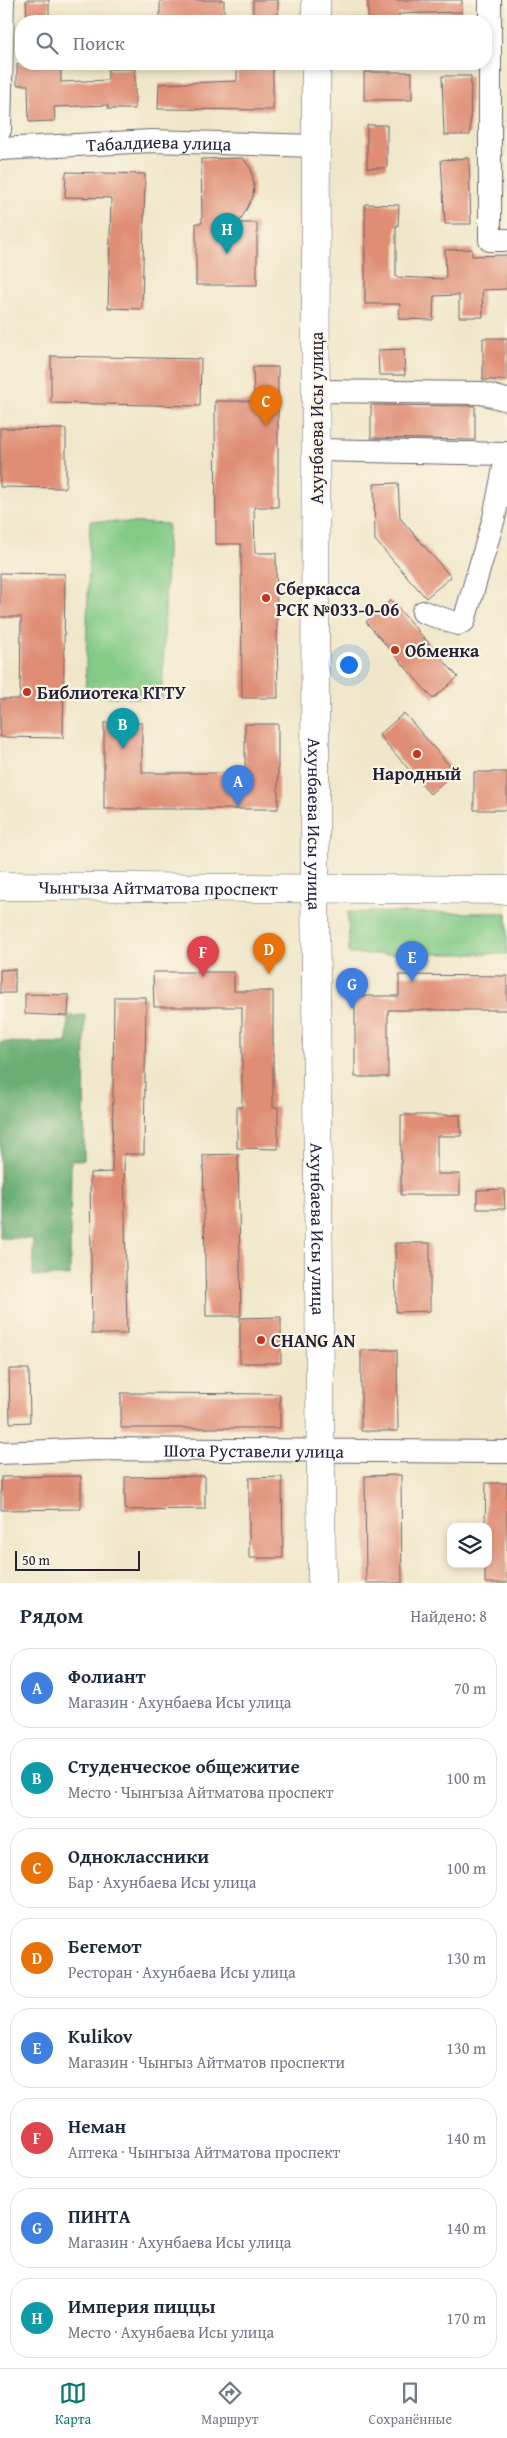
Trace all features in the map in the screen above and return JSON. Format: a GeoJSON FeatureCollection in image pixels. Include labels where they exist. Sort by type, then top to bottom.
{"type":"FeatureCollection","features":[{"type":"Feature","properties":{"kind":"main road"},"geometry":{"type":"LineString","coordinates":[[316,0],[316,15]]}},
{"type":"Feature","properties":{"kind":"main road","name":"Ахунбаева Исы улица"},"geometry":{"type":"LineString","coordinates":[[316,70],[315,888],[322,1583]]}},
{"type":"Feature","properties":{"kind":"main road","name":"Чынгыза Айтматова проспект"},"geometry":{"type":"LineString","coordinates":[[0,886],[507,890]]}},
{"type":"Feature","properties":{"kind":"street"},"geometry":{"type":"LineString","coordinates":[[0,130],[3,0]]}},
{"type":"Feature","properties":{"kind":"street"},"geometry":{"type":"LineString","coordinates":[[490,0],[490,15]]}},
{"type":"Feature","properties":{"kind":"street"},"geometry":{"type":"LineString","coordinates":[[490,70],[490,240],[507,240]]}},
{"type":"Feature","properties":{"kind":"street","name":"Табалдиева улица"},"geometry":{"type":"LineString","coordinates":[[0,149],[152,141],[316,146]]}},
{"type":"Feature","properties":{"kind":"street"},"geometry":{"type":"LineString","coordinates":[[316,392],[481,394],[507,400]]}},
{"type":"Feature","properties":{"kind":"street"},"geometry":{"type":"LineString","coordinates":[[316,450],[507,453],[494,518],[464,621],[458,624],[423,612]]}},
{"type":"Feature","properties":{"kind":"street","name":"Шота Руставели улица"},"geometry":{"type":"LineString","coordinates":[[0,1453],[98,1449],[321,1450],[422,1453],[507,1452]]}},
{"type":"Feature","properties":{"kind":"green space"},"geometry":{"type":"Polygon","coordinates":[[[90,521],[168,524],[162,699],[85,696],[90,521]]]}},
{"type":"Feature","properties":{"kind":"green space"},"geometry":{"type":"Polygon","coordinates":[[[348,912],[507,913],[507,954],[349,954],[348,912]]]}},
{"type":"Feature","properties":{"kind":"green space"},"geometry":{"type":"Polygon","coordinates":[[[85,1015],[84,1160],[71,1160],[70,1276],[33,1276],[33,1239],[0,1238],[0,1042],[67,1043],[68,1016],[85,1015]]]}},
{"type":"Feature","properties":{"kind":"building"},"geometry":{"type":"Polygon","coordinates":[[[26,0],[49,0],[49,15],[27,15],[26,0]]]}},
{"type":"Feature","properties":{"kind":"building"},"geometry":{"type":"Polygon","coordinates":[[[160,0],[224,0],[224,15],[160,15],[160,0]]]}},
{"type":"Feature","properties":{"kind":"building"},"geometry":{"type":"Polygon","coordinates":[[[253,0],[278,0],[278,15],[253,15],[253,0]]]}},
{"type":"Feature","properties":{"kind":"building"},"geometry":{"type":"Polygon","coordinates":[[[368,0],[462,0],[462,12],[368,15],[368,0]]]}},
{"type":"Feature","properties":{"kind":"building"},"geometry":{"type":"Polygon","coordinates":[[[17,70],[61,70],[61,82],[108,80],[108,70],[135,70],[135,109],[108,109],[108,105],[54,107],[55,121],[29,122],[28,85],[17,85],[17,70]]]}},
{"type":"Feature","properties":{"kind":"building"},"geometry":{"type":"Polygon","coordinates":[[[237,70],[273,70],[273,110],[158,109],[159,84],[237,81],[237,70]]]}},
{"type":"Feature","properties":{"kind":"building"},"geometry":{"type":"Polygon","coordinates":[[[364,72],[412,72],[412,100],[364,100],[364,72]]]}},
{"type":"Feature","properties":{"kind":"building"},"geometry":{"type":"Polygon","coordinates":[[[442,76],[471,76],[470,135],[444,135],[442,76]]]}},
{"type":"Feature","properties":{"kind":"building"},"geometry":{"type":"Polygon","coordinates":[[[367,125],[387,125],[387,168],[367,168],[367,125]]]}},
{"type":"Feature","properties":{"kind":"building"},"geometry":{"type":"Polygon","coordinates":[[[243,158],[251,169],[254,185],[253,197],[239,223],[257,223],[257,285],[196,285],[196,223],[202,223],[201,159],[243,158]]]}},
{"type":"Feature","properties":{"kind":"building"},"geometry":{"type":"Polygon","coordinates":[[[469,158],[471,224],[445,224],[441,160],[469,158]]]}},
{"type":"Feature","properties":{"kind":"building"},"geometry":{"type":"Polygon","coordinates":[[[66,172],[145,174],[142,309],[108,308],[111,198],[65,197],[66,172]]]}},
{"type":"Feature","properties":{"kind":"building"},"geometry":{"type":"Polygon","coordinates":[[[365,204],[399,205],[398,226],[396,226],[396,277],[446,278],[445,250],[472,249],[472,256],[507,255],[507,289],[482,290],[483,317],[459,317],[459,295],[434,296],[433,320],[399,319],[400,304],[365,304],[365,204]]]}},
{"type":"Feature","properties":{"kind":"building"},"geometry":{"type":"Polygon","coordinates":[[[483,338],[507,338],[507,380],[483,380],[483,338]]]}},
{"type":"Feature","properties":{"kind":"building"},"geometry":{"type":"Polygon","coordinates":[[[404,349],[405,375],[379,375],[378,350],[404,349]]]}},
{"type":"Feature","properties":{"kind":"building"},"geometry":{"type":"Polygon","coordinates":[[[51,356],[201,359],[200,406],[51,403],[51,356]]]}},
{"type":"Feature","properties":{"kind":"building"},"geometry":{"type":"Polygon","coordinates":[[[253,367],[278,367],[278,507],[254,507],[255,553],[276,553],[278,698],[242,698],[241,544],[216,544],[215,401],[254,401],[253,367]]]}},
{"type":"Feature","properties":{"kind":"building"},"geometry":{"type":"Polygon","coordinates":[[[371,405],[475,406],[475,440],[371,438],[371,405]]]}},
{"type":"Feature","properties":{"kind":"building"},"geometry":{"type":"Polygon","coordinates":[[[0,428],[66,429],[66,488],[0,487],[0,428]]]}},
{"type":"Feature","properties":{"kind":"building"},"geometry":{"type":"Polygon","coordinates":[[[398,483],[400,518],[451,577],[426,598],[375,540],[374,484],[398,483]]]}},
{"type":"Feature","properties":{"kind":"building"},"geometry":{"type":"Polygon","coordinates":[[[0,573],[65,574],[63,738],[0,737],[0,699],[20,699],[21,617],[0,617],[0,573]]]}},
{"type":"Feature","properties":{"kind":"building"},"geometry":{"type":"Polygon","coordinates":[[[391,600],[458,677],[433,699],[366,622],[391,600]]]}},
{"type":"Feature","properties":{"kind":"building"},"geometry":{"type":"Polygon","coordinates":[[[404,713],[455,772],[430,794],[379,735],[404,713]]]}},
{"type":"Feature","properties":{"kind":"building"},"geometry":{"type":"Polygon","coordinates":[[[104,723],[142,723],[142,773],[245,773],[245,724],[278,724],[278,809],[104,809],[104,723]]]}},
{"type":"Feature","properties":{"kind":"building"},"geometry":{"type":"Polygon","coordinates":[[[474,772],[507,772],[507,810],[474,810],[474,772]]]}},
{"type":"Feature","properties":{"kind":"building"},"geometry":{"type":"Polygon","coordinates":[[[15,969],[15,993],[0,993],[0,970],[15,969]]]}},
{"type":"Feature","properties":{"kind":"building"},"geometry":{"type":"Polygon","coordinates":[[[153,972],[234,972],[234,991],[273,991],[273,1107],[278,1107],[278,1149],[237,1148],[237,1107],[242,1107],[242,1007],[154,1007],[153,972]]]}},
{"type":"Feature","properties":{"kind":"building"},"geometry":{"type":"Polygon","coordinates":[[[399,975],[507,976],[507,1010],[388,1010],[388,1077],[355,1077],[355,996],[399,996],[399,975]]]}},
{"type":"Feature","properties":{"kind":"building"},"geometry":{"type":"Polygon","coordinates":[[[25,994],[69,995],[68,1016],[25,1014],[25,994]]]}},
{"type":"Feature","properties":{"kind":"building"},"geometry":{"type":"Polygon","coordinates":[[[114,997],[146,997],[144,1154],[124,1154],[127,1334],[92,1334],[90,1173],[112,1172],[114,997]]]}},
{"type":"Feature","properties":{"kind":"building"},"geometry":{"type":"Polygon","coordinates":[[[401,1115],[460,1115],[461,1136],[437,1136],[437,1174],[460,1174],[460,1195],[401,1195],[401,1115]]]}},
{"type":"Feature","properties":{"kind":"building"},"geometry":{"type":"Polygon","coordinates":[[[238,1154],[241,1316],[206,1316],[203,1155],[238,1154]]]}},
{"type":"Feature","properties":{"kind":"building"},"geometry":{"type":"Polygon","coordinates":[[[504,1189],[505,1209],[477,1209],[477,1190],[504,1189]]]}},
{"type":"Feature","properties":{"kind":"building"},"geometry":{"type":"Polygon","coordinates":[[[395,1243],[430,1243],[430,1311],[396,1312],[395,1243]]]}},
{"type":"Feature","properties":{"kind":"building","name":"CHANG AN"},"geometry":{"type":"Polygon","coordinates":[[[281,1317],[281,1363],[240,1363],[240,1318],[281,1317]]]}},
{"type":"Feature","properties":{"kind":"building"},"geometry":{"type":"Polygon","coordinates":[[[361,1350],[397,1350],[398,1431],[361,1431],[361,1350]]]}},
{"type":"Feature","properties":{"kind":"building"},"geometry":{"type":"Polygon","coordinates":[[[9,1369],[29,1369],[30,1422],[10,1423],[9,1369]]]}},
{"type":"Feature","properties":{"kind":"building"},"geometry":{"type":"Polygon","coordinates":[[[121,1393],[280,1394],[280,1428],[121,1428],[121,1393]]]}},
{"type":"Feature","properties":{"kind":"building"},"geometry":{"type":"Polygon","coordinates":[[[401,1475],[402,1583],[366,1583],[365,1476],[401,1475]]]}},
{"type":"Feature","properties":{"kind":"building"},"geometry":{"type":"Polygon","coordinates":[[[81,1476],[81,1509],[1,1510],[1,1477],[81,1476]]]}},
{"type":"Feature","properties":{"kind":"building"},"geometry":{"type":"Polygon","coordinates":[[[205,1476],[205,1509],[125,1510],[125,1477],[205,1476]]]}},
{"type":"Feature","properties":{"kind":"building"},"geometry":{"type":"Polygon","coordinates":[[[282,1477],[283,1558],[249,1558],[249,1478],[282,1477]]]}},
{"type":"Feature","properties":{"kind":"building"},"geometry":{"type":"Polygon","coordinates":[[[486,1483],[507,1483],[507,1583],[485,1583],[485,1568],[492,1568],[492,1523],[485,1523],[486,1483]]]}},
{"type":"Feature","properties":{"kind":"place","name":"Империя пиццы"},"geometry":{"type":"Point","coordinates":[227,254]}},
{"type":"Feature","properties":{"kind":"place","name":"Одноклассники"},"geometry":{"type":"Point","coordinates":[266,426]}},
{"type":"Feature","properties":{"kind":"place","name":"Сберкасса РСК №033-0-06"},"geometry":{"type":"Point","coordinates":[266,598]}},
{"type":"Feature","properties":{"kind":"place","name":"Обменка"},"geometry":{"type":"Point","coordinates":[395,650]}},
{"type":"Feature","properties":{"kind":"place","name":"Библиотека КГТУ"},"geometry":{"type":"Point","coordinates":[27,692]}},
{"type":"Feature","properties":{"kind":"place","name":"Студенческое общежитие"},"geometry":{"type":"Point","coordinates":[123,749]}},
{"type":"Feature","properties":{"kind":"place","name":"Народный"},"geometry":{"type":"Point","coordinates":[417,754]}},
{"type":"Feature","properties":{"kind":"place","name":"Фолиант"},"geometry":{"type":"Point","coordinates":[238,806]}},
{"type":"Feature","properties":{"kind":"place","name":"Бегемот"},"geometry":{"type":"Point","coordinates":[269,974]}},
{"type":"Feature","properties":{"kind":"place","name":"Неман"},"geometry":{"type":"Point","coordinates":[203,977]}},
{"type":"Feature","properties":{"kind":"place","name":"Kulikov"},"geometry":{"type":"Point","coordinates":[412,982]}},
{"type":"Feature","properties":{"kind":"place","name":"ПИНТА"},"geometry":{"type":"Point","coordinates":[352,1009]}},
{"type":"Feature","properties":{"kind":"place","name":"CHANG AN"},"geometry":{"type":"Point","coordinates":[261,1340]}}]}
